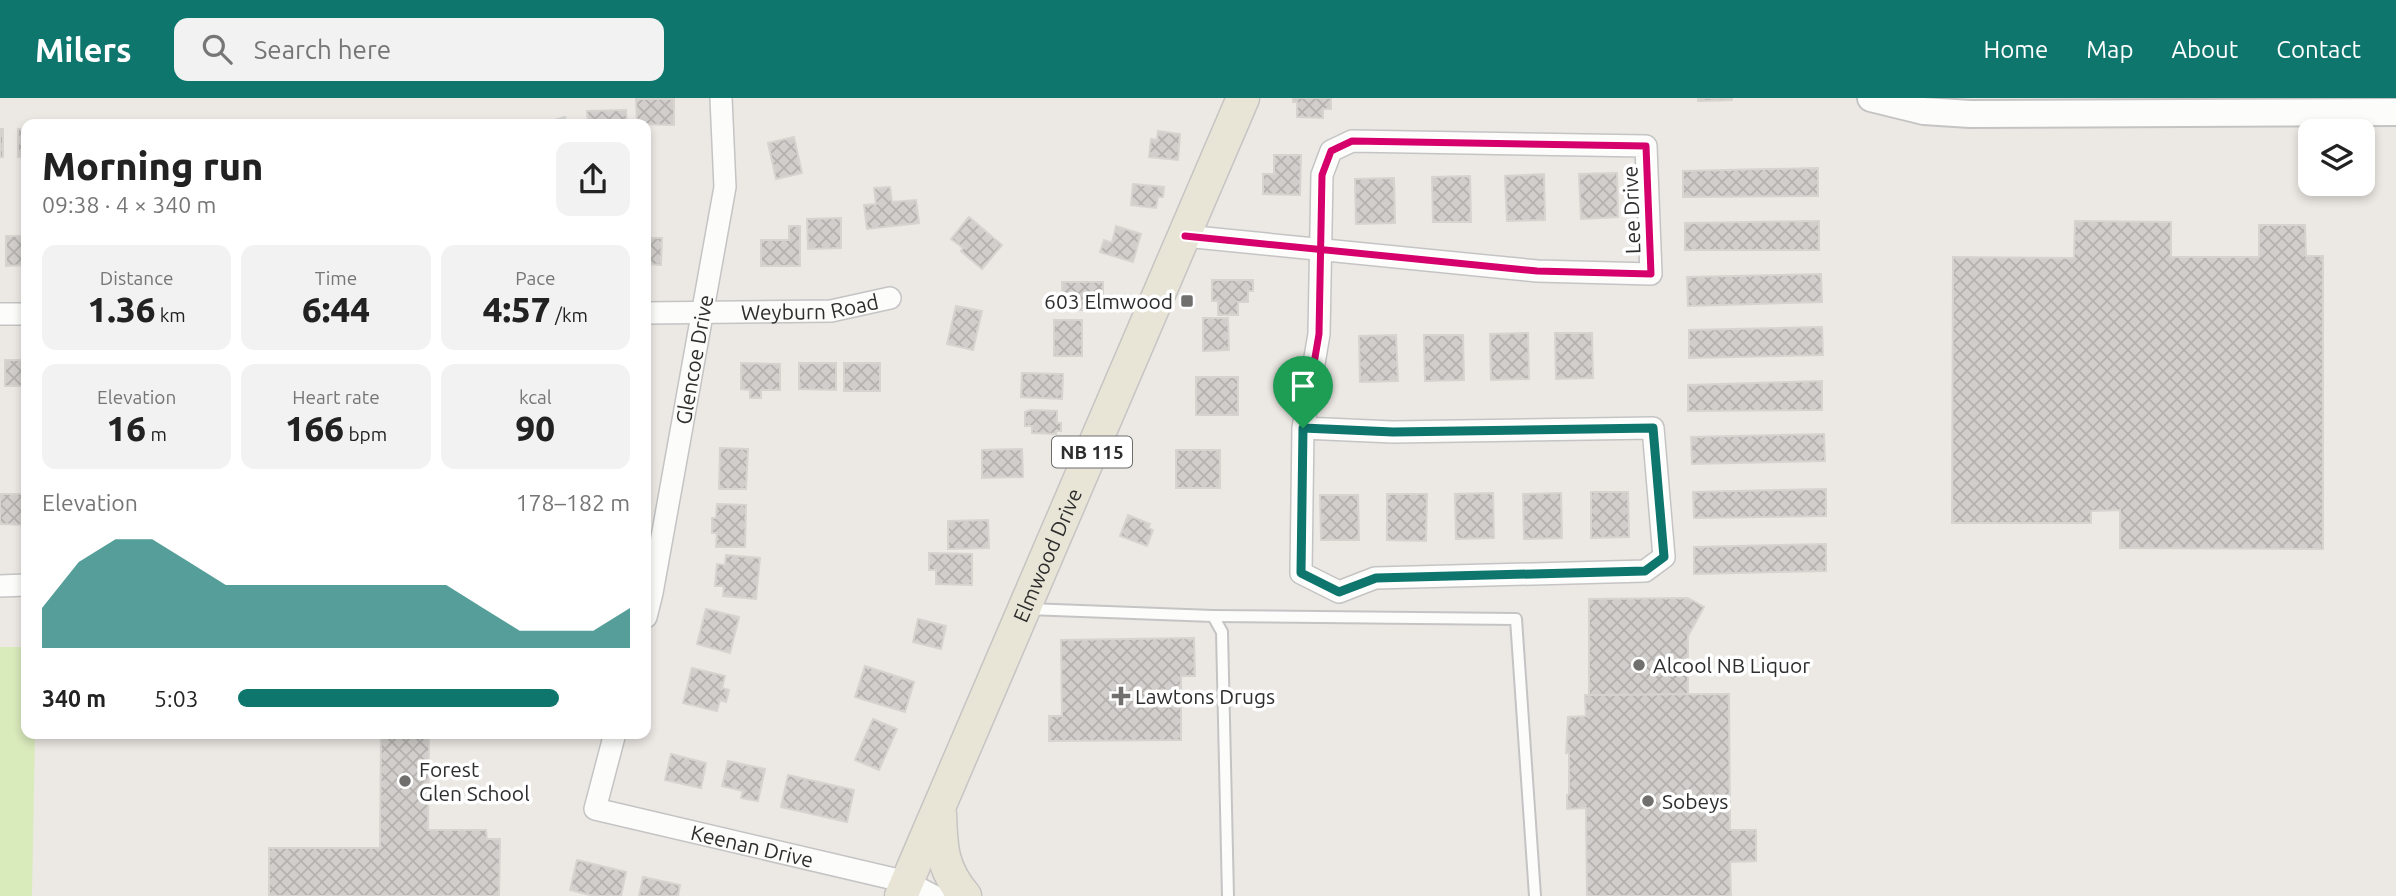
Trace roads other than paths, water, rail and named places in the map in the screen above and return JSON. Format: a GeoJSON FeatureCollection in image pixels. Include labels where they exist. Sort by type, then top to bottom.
{"type":"FeatureCollection","features":[{"type":"Feature","properties":{"kind":"main road","name":"Elmwood Drive"},"geometry":{"type":"LineString","coordinates":[[914,891],[940,806],[1243,98]]}},
{"type":"Feature","properties":{"kind":"main road"},"geometry":{"type":"LineString","coordinates":[[940,806],[944,861],[953,882],[965,896]]}},
{"type":"Feature","properties":{"kind":"street","name":"Glencoe Drive"},"geometry":{"type":"LineString","coordinates":[[651,584],[725,187],[722,98]]}},
{"type":"Feature","properties":{"kind":"street"},"geometry":{"type":"LineString","coordinates":[[1871,98],[1924,111],[1970,114],[2396,111]]}},
{"type":"Feature","properties":{"kind":"street","name":"Lee Drive"},"geometry":{"type":"LineString","coordinates":[[1352,141],[1646,146],[1651,274],[1537,271],[1320,250],[1322,175],[1331,151],[1352,141]]}},
{"type":"Feature","properties":{"kind":"street"},"geometry":{"type":"LineString","coordinates":[[1185,236],[1320,250],[1319,334],[1303,428],[1301,573],[1339,592],[1376,578],[1645,571],[1664,557],[1653,428],[1393,432],[1303,428]]}},
{"type":"Feature","properties":{"kind":"street","name":"Weyburn Road"},"geometry":{"type":"LineString","coordinates":[[651,313],[831,311],[890,298]]}},
{"type":"Feature","properties":{"kind":"street"},"geometry":{"type":"LineString","coordinates":[[0,314],[21,314]]}},
{"type":"Feature","properties":{"kind":"street"},"geometry":{"type":"LineString","coordinates":[[0,586],[21,585]]}},
{"type":"Feature","properties":{"kind":"street","name":"Keenan Drive"},"geometry":{"type":"LineString","coordinates":[[613,739],[595,810],[914,891]]}},
{"type":"Feature","properties":{"kind":"lane"},"geometry":{"type":"LineString","coordinates":[[1025,609],[1213,616],[1516,619],[1535,896]]}},
{"type":"Feature","properties":{"kind":"lane"},"geometry":{"type":"LineString","coordinates":[[1213,616],[1222,632],[1228,896]]}},
{"type":"Feature","properties":{"kind":"place","name":"603 Elmwood"},"geometry":{"type":"Point","coordinates":[1187,301]}},
{"type":"Feature","properties":{"kind":"place","name":"Alcool NB Liquor"},"geometry":{"type":"Point","coordinates":[1639,665]}},
{"type":"Feature","properties":{"kind":"place","name":"Lawtons Drugs"},"geometry":{"type":"Point","coordinates":[1121,696]}},
{"type":"Feature","properties":{"kind":"place","name":"Forest Glen School"},"geometry":{"type":"Point","coordinates":[405,781]}},
{"type":"Feature","properties":{"kind":"place","name":"Sobeys"},"geometry":{"type":"Point","coordinates":[1648,801]}}]}
